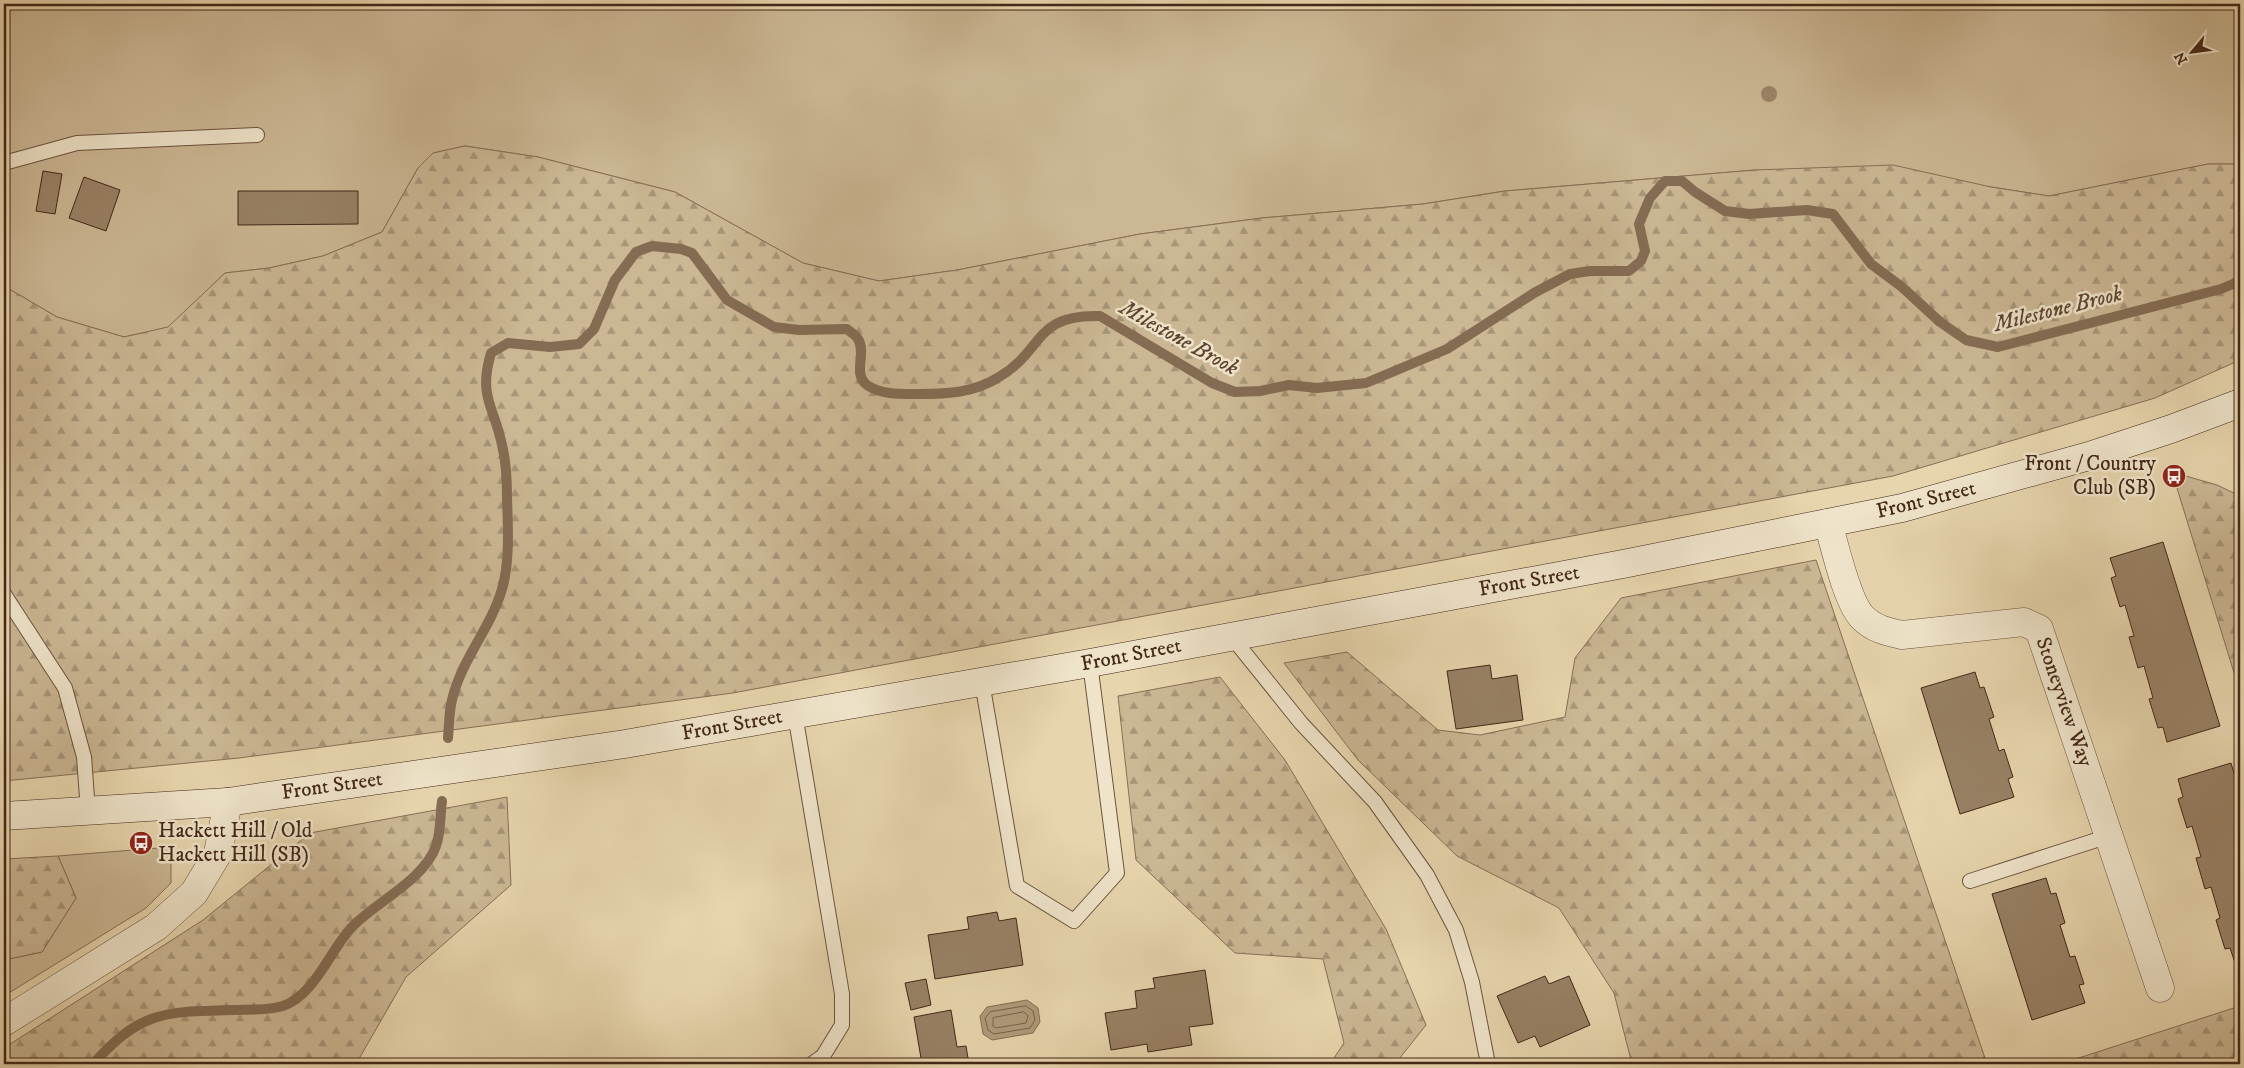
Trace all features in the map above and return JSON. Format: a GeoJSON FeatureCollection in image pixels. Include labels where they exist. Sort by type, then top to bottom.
{"type":"FeatureCollection","features":[{"type":"Feature","properties":{"kind":"main road","name":"Front Street"},"geometry":{"type":"LineString","coordinates":[[4,816],[228,802],[625,744],[1090,663],[1902,508],[2089,456],[2171,429],[2240,403]]}},
{"type":"Feature","properties":{"kind":"main road","name":"Stoneyview Way"},"geometry":{"type":"LineString","coordinates":[[1828,523],[1850,595],[1863,618],[1883,631],[1902,635],[2024,622],[2039,628],[2160,988]]}},
{"type":"Feature","properties":{"kind":"main road"},"geometry":{"type":"LineString","coordinates":[[4,1022],[156,927],[194,893],[218,852],[228,802]]}},
{"type":"Feature","properties":{"kind":"lane"},"geometry":{"type":"LineString","coordinates":[[4,163],[77,143],[257,135]]}},
{"type":"Feature","properties":{"kind":"lane"},"geometry":{"type":"LineString","coordinates":[[4,594],[65,688],[84,757],[88,811]]}},
{"type":"Feature","properties":{"kind":"lane"},"geometry":{"type":"LineString","coordinates":[[1231,636],[1301,723],[1374,802],[1427,875],[1456,930],[1472,982],[1488,1064]]}},
{"type":"Feature","properties":{"kind":"lane"},"geometry":{"type":"LineString","coordinates":[[982,682],[1018,886],[1074,920],[1117,873],[1090,663]]}},
{"type":"Feature","properties":{"kind":"lane"},"geometry":{"type":"LineString","coordinates":[[795,714],[842,994],[842,1025],[823,1056],[812,1064]]}},
{"type":"Feature","properties":{"kind":"lane"},"geometry":{"type":"LineString","coordinates":[[1970,881],[2109,836]]}},
{"type":"Feature","properties":{"kind":"green space"},"geometry":{"type":"Polygon","coordinates":[[[4,4],[2240,4],[2240,164],[2208,164],[2049,196],[1991,187],[1755,170],[1505,191],[1423,204],[1262,218],[1140,234],[957,270],[879,281],[803,263],[675,192],[538,157],[465,146],[433,153],[418,168],[382,232],[323,256],[269,268],[225,273],[169,327],[124,337],[57,317],[4,286],[4,4]]]}},
{"type":"Feature","properties":{"kind":"green space"},"geometry":{"type":"Polygon","coordinates":[[[465,146],[538,157],[675,192],[803,263],[879,281],[957,270],[1140,234],[1262,218],[1423,204],[1505,191],[1755,170],[1893,165],[1991,187],[2049,196],[2208,164],[2240,164],[2240,360],[2155,398],[1893,476],[733,693],[239,758],[4,781],[4,286],[57,317],[124,337],[168,327],[225,273],[269,268],[323,256],[382,232],[418,168],[433,153],[465,146]]]}},
{"type":"Feature","properties":{"kind":"green space"},"geometry":{"type":"Polygon","coordinates":[[[2172,472],[2217,485],[2240,496],[2240,692],[2172,472]]]}},
{"type":"Feature","properties":{"kind":"green space"},"geometry":{"type":"Polygon","coordinates":[[[1816,560],[1987,1064],[1632,1064],[1614,993],[1559,908],[1457,856],[1358,760],[1284,663],[1347,652],[1438,730],[1480,735],[1565,717],[1575,658],[1621,598],[1816,560]]]}},
{"type":"Feature","properties":{"kind":"green space"},"geometry":{"type":"Polygon","coordinates":[[[1220,677],[1285,760],[1386,929],[1426,1025],[1395,1064],[1330,1064],[1344,1043],[1323,959],[1235,953],[1136,860],[1118,696],[1220,677]]]}},
{"type":"Feature","properties":{"kind":"green space"},"geometry":{"type":"Polygon","coordinates":[[[507,797],[511,885],[406,977],[356,1064],[4,1064],[4,1048],[203,920],[310,833],[507,797]]]}},
{"type":"Feature","properties":{"kind":"green space"},"geometry":{"type":"Polygon","coordinates":[[[171,847],[171,883],[146,908],[4,996],[4,960],[42,952],[76,898],[58,856],[171,847]]]}},
{"type":"Feature","properties":{"kind":"green space"},"geometry":{"type":"Polygon","coordinates":[[[58,856],[76,898],[42,952],[4,960],[4,859],[58,856]]]}},
{"type":"Feature","properties":{"kind":"green space"},"geometry":{"type":"Polygon","coordinates":[[[2240,1006],[2240,1064],[2060,1064],[2240,1006]]]}},
{"type":"Feature","properties":{"kind":"water"},"geometry":{"type":"Polygon","coordinates":[[[1027,1000],[1038,1008],[1040,1022],[1033,1033],[992,1040],[983,1034],[980,1016],[987,1007],[1027,1000]]]}},
{"type":"Feature","properties":{"kind":"building"},"geometry":{"type":"Polygon","coordinates":[[[43,171],[62,174],[55,214],[36,211],[43,171]]]}},
{"type":"Feature","properties":{"kind":"building"},"geometry":{"type":"Polygon","coordinates":[[[84,177],[120,190],[106,231],[69,218],[84,177]]]}},
{"type":"Feature","properties":{"kind":"building"},"geometry":{"type":"Polygon","coordinates":[[[238,191],[358,191],[358,224],[238,225],[238,191]]]}},
{"type":"Feature","properties":{"kind":"building"},"geometry":{"type":"Polygon","coordinates":[[[2163,542],[2220,726],[2167,742],[2163,727],[2158,728],[2149,699],[2153,698],[2144,666],[2138,668],[2129,637],[2134,636],[2125,605],[2120,607],[2111,578],[2116,576],[2110,558],[2163,542]]]}},
{"type":"Feature","properties":{"kind":"building"},"geometry":{"type":"Polygon","coordinates":[[[1490,665],[1492,679],[1517,675],[1523,720],[1456,729],[1447,671],[1490,665]]]}},
{"type":"Feature","properties":{"kind":"building"},"geometry":{"type":"Polygon","coordinates":[[[1975,672],[1980,688],[1984,687],[1994,717],[1989,719],[1999,751],[2004,749],[2013,777],[2008,779],[2014,797],[1960,814],[1921,688],[1975,672]]]}},
{"type":"Feature","properties":{"kind":"building"},"geometry":{"type":"Polygon","coordinates":[[[2231,763],[2240,794],[2240,962],[2235,963],[2230,948],[2225,949],[2216,920],[2220,918],[2211,887],[2205,889],[2196,858],[2201,857],[2192,826],[2187,828],[2178,799],[2183,797],[2178,779],[2231,763]]]}},
{"type":"Feature","properties":{"kind":"building"},"geometry":{"type":"Polygon","coordinates":[[[2046,878],[2051,894],[2056,893],[2065,923],[2060,925],[2070,957],[2075,956],[2084,984],[2079,985],[2085,1003],[2032,1020],[1992,894],[2046,878]]]}},
{"type":"Feature","properties":{"kind":"building"},"geometry":{"type":"Polygon","coordinates":[[[997,912],[999,921],[1016,918],[1023,965],[935,979],[928,935],[969,929],[967,917],[997,912]]]}},
{"type":"Feature","properties":{"kind":"building"},"geometry":{"type":"Polygon","coordinates":[[[1205,970],[1213,1024],[1189,1027],[1192,1045],[1148,1052],[1147,1044],[1111,1050],[1105,1013],[1137,1008],[1135,991],[1155,988],[1153,978],[1205,970]]]}},
{"type":"Feature","properties":{"kind":"building"},"geometry":{"type":"Polygon","coordinates":[[[1545,976],[1549,984],[1569,976],[1590,1025],[1540,1047],[1535,1036],[1518,1043],[1497,996],[1545,976]]]}},
{"type":"Feature","properties":{"kind":"building"},"geometry":{"type":"Polygon","coordinates":[[[926,979],[931,1005],[911,1010],[905,983],[926,979]]]}},
{"type":"Feature","properties":{"kind":"building"},"geometry":{"type":"Polygon","coordinates":[[[951,1010],[957,1047],[966,1046],[969,1064],[922,1064],[914,1017],[951,1010]]]}},
{"type":"Feature","properties":{"kind":"waterway","name":"Milestone Brook"},"geometry":{"type":"LineString","coordinates":[[448,738],[450,709],[456,685],[491,617],[505,579],[508,532],[507,485],[499,432],[487,391],[487,368],[491,353],[508,343],[550,347],[579,344],[594,329],[615,280],[636,252],[652,246],[681,249],[692,253],[727,300],[774,327],[799,330],[847,329],[857,338],[860,345],[861,375],[867,385],[879,391],[906,394],[960,392],[990,382],[1014,367],[1051,327],[1062,321],[1078,317],[1100,316],[1212,383],[1235,392],[1260,391],[1289,385],[1317,388],[1366,383],[1447,349],[1534,293],[1570,274],[1590,271],[1629,271],[1641,261],[1645,251],[1639,224],[1650,198],[1665,181],[1682,181],[1695,192],[1725,211],[1749,214],[1807,210],[1833,214],[1871,264],[1902,287],[1940,322],[1966,340],[1998,347],[2221,289],[2240,281]]}},
{"type":"Feature","properties":{"kind":"waterway","name":"Milestone Brook"},"geometry":{"type":"LineString","coordinates":[[93,1064],[126,1033],[156,1018],[190,1012],[272,1008],[283,1006],[294,1000],[313,982],[352,927],[410,880],[430,858],[439,835],[442,801]]}},
{"type":"Feature","properties":{"kind":"place","name":"Front / Country Club (SB)"},"geometry":{"type":"Point","coordinates":[2174,476]}},
{"type":"Feature","properties":{"kind":"place","name":"Hackett Hill / Old Hackett Hill (SB)"},"geometry":{"type":"Point","coordinates":[141,843]}}]}
